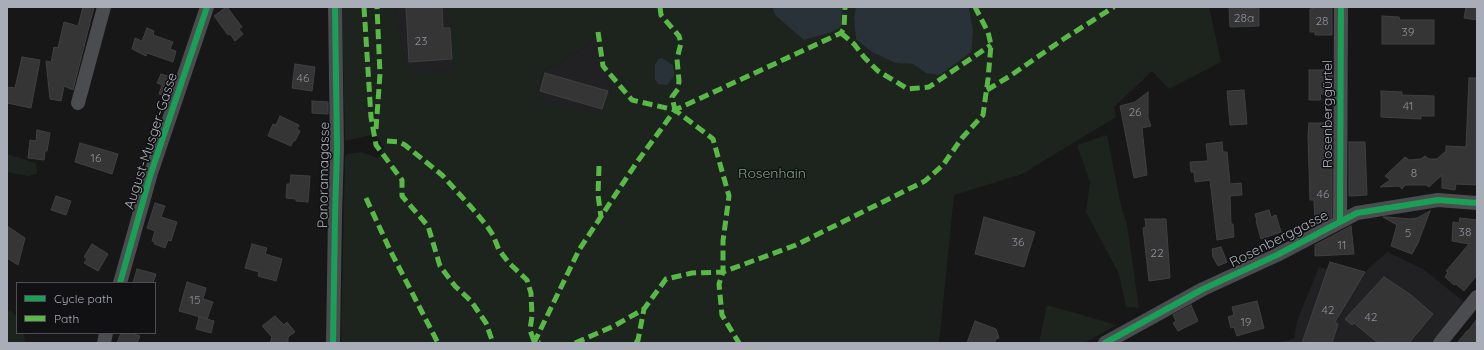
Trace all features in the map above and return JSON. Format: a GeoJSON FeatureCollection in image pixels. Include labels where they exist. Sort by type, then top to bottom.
{"type":"FeatureCollection","features":[{"type":"Feature","properties":{"kind":"street"},"geometry":{"type":"LineString","coordinates":[[78,103],[104,7]]}},
{"type":"Feature","properties":{"kind":"street","name":"August-Musger-Gasse"},"geometry":{"type":"LineString","coordinates":[[120,282],[151,173],[208,7]]}},
{"type":"Feature","properties":{"kind":"street","name":"Panoramagasse"},"geometry":{"type":"LineString","coordinates":[[333,343],[337,149],[335,7]]}},
{"type":"Feature","properties":{"kind":"street","name":"Rosenberggürtel"},"geometry":{"type":"LineString","coordinates":[[1340,221],[1341,7]]}},
{"type":"Feature","properties":{"kind":"street","name":"Rosenberggasse"},"geometry":{"type":"LineString","coordinates":[[1105,343],[1203,289],[1277,256],[1357,212],[1438,200],[1477,204]]}},
{"type":"Feature","properties":{"kind":"street"},"geometry":{"type":"LineString","coordinates":[[1440,343],[1477,296]]}},
{"type":"Feature","properties":{"kind":"shaded area"},"geometry":{"type":"Polygon","coordinates":[[[395,7],[483,7],[453,71],[406,70],[395,7]]]}},
{"type":"Feature","properties":{"kind":"shaded area"},"geometry":{"type":"Polygon","coordinates":[[[772,7],[842,7],[841,27],[832,32],[804,40],[775,15],[772,7]]]}},
{"type":"Feature","properties":{"kind":"shaded area"},"geometry":{"type":"Polygon","coordinates":[[[856,7],[969,7],[973,31],[971,52],[940,75],[926,73],[913,64],[896,63],[872,52],[856,39],[854,17],[856,7]]]}},
{"type":"Feature","properties":{"kind":"shaded area"},"geometry":{"type":"Polygon","coordinates":[[[593,38],[596,38],[611,89],[601,117],[535,97],[544,70],[561,62],[580,50],[593,38]]]}},
{"type":"Feature","properties":{"kind":"shaded area"},"geometry":{"type":"Polygon","coordinates":[[[662,58],[673,65],[674,76],[667,85],[658,84],[655,79],[655,65],[658,59],[662,58]]]}},
{"type":"Feature","properties":{"kind":"shaded area"},"geometry":{"type":"Polygon","coordinates":[[[1387,252],[1423,269],[1464,302],[1431,343],[1277,343],[1294,339],[1297,321],[1319,267],[1362,278],[1365,272],[1387,252]]]}},
{"type":"Feature","properties":{"kind":"green space","name":"Rosenhain"},"geometry":{"type":"Polygon","coordinates":[[[342,7],[395,7],[406,69],[453,71],[454,54],[451,28],[446,7],[772,7],[775,15],[787,25],[841,27],[842,7],[856,7],[854,17],[896,63],[913,64],[926,73],[973,31],[969,7],[1209,7],[1221,62],[1169,89],[1152,71],[1114,107],[1116,117],[1022,174],[954,195],[939,343],[341,343],[345,156],[347,154],[362,152],[378,158],[384,147],[375,134],[345,141],[342,7]],[[593,38],[580,50],[561,62],[544,70],[535,97],[601,116],[611,89],[596,38],[593,38]]]}},
{"type":"Feature","properties":{"kind":"green space"},"geometry":{"type":"Polygon","coordinates":[[[1107,135],[1121,206],[1127,224],[1139,308],[1126,307],[1119,274],[1086,212],[1090,182],[1077,145],[1107,135]]]}},
{"type":"Feature","properties":{"kind":"green space"},"geometry":{"type":"Polygon","coordinates":[[[7,154],[36,163],[37,174],[28,176],[7,172],[7,154]]]}},
{"type":"Feature","properties":{"kind":"green space"},"geometry":{"type":"Polygon","coordinates":[[[1047,305],[1117,325],[1084,343],[1039,343],[1047,305]]]}},
{"type":"Feature","properties":{"kind":"green space"},"geometry":{"type":"Polygon","coordinates":[[[10,310],[16,316],[16,334],[24,334],[25,343],[7,343],[7,314],[10,310]]]}},
{"type":"Feature","properties":{"kind":"building"},"geometry":{"type":"Polygon","coordinates":[[[83,7],[94,7],[73,90],[64,86],[61,101],[50,99],[46,61],[51,62],[54,47],[58,48],[64,22],[78,26],[83,7]]]}},
{"type":"Feature","properties":{"kind":"building"},"geometry":{"type":"Polygon","coordinates":[[[226,7],[242,27],[239,29],[243,34],[235,41],[230,34],[228,35],[214,16],[226,7]]]}},
{"type":"Feature","properties":{"kind":"building"},"geometry":{"type":"Polygon","coordinates":[[[406,7],[442,7],[443,28],[450,28],[452,59],[409,62],[406,7]]]}},
{"type":"Feature","properties":{"kind":"building"},"geometry":{"type":"Polygon","coordinates":[[[1229,7],[1239,7],[1239,9],[1259,8],[1259,26],[1230,27],[1229,7]]]}},
{"type":"Feature","properties":{"kind":"building"},"geometry":{"type":"Polygon","coordinates":[[[1315,7],[1332,7],[1332,35],[1315,35],[1315,32],[1310,32],[1310,9],[1315,7]]]}},
{"type":"Feature","properties":{"kind":"building"},"geometry":{"type":"Polygon","coordinates":[[[1466,7],[1477,7],[1477,20],[1464,18],[1466,7]]]}},
{"type":"Feature","properties":{"kind":"building"},"geometry":{"type":"Polygon","coordinates":[[[1382,16],[1399,17],[1400,20],[1434,20],[1434,44],[1382,44],[1382,16]]]}},
{"type":"Feature","properties":{"kind":"building"},"geometry":{"type":"Polygon","coordinates":[[[147,28],[154,31],[153,35],[173,42],[170,49],[176,51],[173,62],[147,53],[146,56],[132,49],[135,38],[142,41],[147,28]]]}},
{"type":"Feature","properties":{"kind":"building"},"geometry":{"type":"Polygon","coordinates":[[[22,57],[40,60],[31,108],[7,103],[7,87],[15,88],[22,57]]]}},
{"type":"Feature","properties":{"kind":"building"},"geometry":{"type":"Polygon","coordinates":[[[295,64],[315,67],[312,91],[292,88],[295,64]]]}},
{"type":"Feature","properties":{"kind":"building"},"geometry":{"type":"Polygon","coordinates":[[[1309,70],[1332,70],[1332,94],[1320,94],[1321,100],[1309,100],[1309,70]]]}},
{"type":"Feature","properties":{"kind":"building"},"geometry":{"type":"Polygon","coordinates":[[[545,73],[608,91],[602,109],[540,91],[545,73]]]}},
{"type":"Feature","properties":{"kind":"building"},"geometry":{"type":"Polygon","coordinates":[[[161,74],[174,78],[167,97],[159,94],[162,85],[157,83],[161,74]]]}},
{"type":"Feature","properties":{"kind":"building"},"geometry":{"type":"Polygon","coordinates":[[[1469,78],[1477,78],[1477,185],[1456,184],[1455,190],[1442,188],[1442,175],[1429,187],[1426,185],[1405,185],[1402,189],[1399,186],[1380,187],[1390,180],[1385,176],[1405,157],[1409,160],[1421,159],[1425,156],[1429,159],[1437,159],[1446,151],[1446,146],[1466,147],[1469,78]]]}},
{"type":"Feature","properties":{"kind":"building"},"geometry":{"type":"Polygon","coordinates":[[[1244,90],[1247,124],[1230,125],[1227,91],[1244,90]]]}},
{"type":"Feature","properties":{"kind":"building"},"geometry":{"type":"Polygon","coordinates":[[[1381,91],[1402,92],[1402,95],[1434,96],[1434,116],[1421,116],[1421,119],[1381,117],[1381,91]]]}},
{"type":"Feature","properties":{"kind":"building"},"geometry":{"type":"Polygon","coordinates":[[[1148,92],[1148,118],[1151,126],[1142,128],[1147,175],[1134,178],[1120,106],[1135,102],[1148,92]]]}},
{"type":"Feature","properties":{"kind":"building"},"geometry":{"type":"Polygon","coordinates":[[[312,101],[328,102],[328,114],[312,113],[312,101]]]}},
{"type":"Feature","properties":{"kind":"building"},"geometry":{"type":"Polygon","coordinates":[[[280,116],[299,125],[297,129],[300,131],[291,146],[268,136],[273,124],[276,125],[280,116]]]}},
{"type":"Feature","properties":{"kind":"building"},"geometry":{"type":"Polygon","coordinates":[[[1309,123],[1332,123],[1332,217],[1317,225],[1315,223],[1314,200],[1310,200],[1309,123]]]}},
{"type":"Feature","properties":{"kind":"building"},"geometry":{"type":"Polygon","coordinates":[[[37,130],[50,133],[44,160],[28,158],[30,140],[36,141],[37,130]]]}},
{"type":"Feature","properties":{"kind":"building"},"geometry":{"type":"Polygon","coordinates":[[[1222,142],[1223,152],[1227,152],[1230,184],[1241,183],[1242,195],[1230,196],[1231,224],[1233,224],[1234,237],[1217,240],[1210,180],[1195,182],[1194,172],[1191,172],[1190,162],[1208,161],[1206,144],[1222,142]]]}},
{"type":"Feature","properties":{"kind":"building"},"geometry":{"type":"Polygon","coordinates":[[[1349,142],[1365,142],[1367,195],[1349,196],[1349,142]]]}},
{"type":"Feature","properties":{"kind":"building"},"geometry":{"type":"Polygon","coordinates":[[[80,143],[118,154],[112,174],[75,162],[80,143]]]}},
{"type":"Feature","properties":{"kind":"building"},"geometry":{"type":"Polygon","coordinates":[[[291,175],[310,176],[308,202],[286,198],[287,184],[290,184],[291,175]]]}},
{"type":"Feature","properties":{"kind":"building"},"geometry":{"type":"Polygon","coordinates":[[[56,196],[71,201],[66,215],[51,210],[56,196]]]}},
{"type":"Feature","properties":{"kind":"building"},"geometry":{"type":"Polygon","coordinates":[[[155,203],[165,206],[161,217],[177,222],[171,241],[168,240],[165,248],[154,244],[155,242],[152,241],[155,231],[147,228],[155,203]]]}},
{"type":"Feature","properties":{"kind":"building"},"geometry":{"type":"Polygon","coordinates":[[[1269,210],[1271,217],[1276,215],[1281,232],[1261,239],[1255,214],[1269,210]]]}},
{"type":"Feature","properties":{"kind":"building"},"geometry":{"type":"Polygon","coordinates":[[[1430,211],[1418,243],[1412,254],[1391,246],[1397,225],[1383,217],[1410,219],[1417,218],[1430,211]]]}},
{"type":"Feature","properties":{"kind":"building"},"geometry":{"type":"Polygon","coordinates":[[[984,217],[1035,232],[1024,267],[975,254],[984,217]]]}},
{"type":"Feature","properties":{"kind":"building"},"geometry":{"type":"Polygon","coordinates":[[[1460,218],[1477,220],[1477,275],[1464,291],[1445,277],[1448,272],[1446,271],[1469,244],[1452,241],[1453,222],[1459,223],[1460,218]]]}},
{"type":"Feature","properties":{"kind":"building"},"geometry":{"type":"Polygon","coordinates":[[[1145,219],[1166,219],[1170,278],[1149,281],[1143,228],[1146,227],[1145,219]]]}},
{"type":"Feature","properties":{"kind":"building"},"geometry":{"type":"Polygon","coordinates":[[[7,226],[25,238],[18,265],[7,258],[7,226]]]}},
{"type":"Feature","properties":{"kind":"building"},"geometry":{"type":"Polygon","coordinates":[[[1351,226],[1354,254],[1315,256],[1315,245],[1330,237],[1333,237],[1332,236],[1351,226]]]}},
{"type":"Feature","properties":{"kind":"building"},"geometry":{"type":"Polygon","coordinates":[[[92,244],[108,254],[98,271],[84,263],[87,259],[84,257],[92,244]]]}},
{"type":"Feature","properties":{"kind":"building"},"geometry":{"type":"Polygon","coordinates":[[[252,244],[267,248],[265,254],[282,259],[276,281],[258,276],[259,272],[245,268],[252,244]]]}},
{"type":"Feature","properties":{"kind":"building"},"geometry":{"type":"Polygon","coordinates":[[[1221,247],[1227,262],[1218,266],[1213,257],[1212,249],[1221,247]]]}},
{"type":"Feature","properties":{"kind":"building"},"geometry":{"type":"Polygon","coordinates":[[[1330,262],[1365,272],[1335,322],[1338,324],[1332,343],[1302,343],[1330,262]]]}},
{"type":"Feature","properties":{"kind":"building"},"geometry":{"type":"Polygon","coordinates":[[[137,269],[156,274],[153,282],[133,282],[137,269]]]}},
{"type":"Feature","properties":{"kind":"building"},"geometry":{"type":"Polygon","coordinates":[[[1384,277],[1411,295],[1433,314],[1409,343],[1378,343],[1354,323],[1352,325],[1345,319],[1384,277]]]}},
{"type":"Feature","properties":{"kind":"building"},"geometry":{"type":"Polygon","coordinates":[[[187,282],[206,288],[203,299],[213,302],[207,319],[179,311],[187,282]]]}},
{"type":"Feature","properties":{"kind":"building"},"geometry":{"type":"Polygon","coordinates":[[[1257,301],[1264,328],[1237,336],[1234,327],[1231,328],[1228,317],[1234,315],[1232,307],[1257,301]]]}},
{"type":"Feature","properties":{"kind":"building"},"geometry":{"type":"Polygon","coordinates":[[[1191,305],[1198,321],[1178,331],[1173,323],[1176,321],[1173,315],[1191,305]]]}},
{"type":"Feature","properties":{"kind":"building"},"geometry":{"type":"Polygon","coordinates":[[[275,316],[284,325],[287,322],[295,332],[288,337],[288,343],[270,343],[272,337],[262,326],[275,316]]]}},
{"type":"Feature","properties":{"kind":"building"},"geometry":{"type":"Polygon","coordinates":[[[199,317],[214,321],[211,333],[196,329],[199,317]]]}},
{"type":"Feature","properties":{"kind":"building"},"geometry":{"type":"Polygon","coordinates":[[[1477,319],[1477,343],[1457,343],[1468,331],[1477,319]]]}},
{"type":"Feature","properties":{"kind":"building"},"geometry":{"type":"Polygon","coordinates":[[[975,321],[996,329],[999,338],[996,339],[994,343],[967,343],[975,321]]]}},
{"type":"Feature","properties":{"kind":"building"},"geometry":{"type":"Polygon","coordinates":[[[121,334],[134,334],[140,336],[137,343],[117,343],[121,334]]]}},
{"type":"Feature","properties":{"kind":"marked path"},"geometry":{"type":"LineString","coordinates":[[364,7],[371,117],[376,145],[402,180],[402,196],[428,226],[440,266],[455,286],[471,301],[486,323],[493,343]]}},
{"type":"Feature","properties":{"kind":"marked path"},"geometry":{"type":"LineString","coordinates":[[376,129],[380,74],[377,7]]}},
{"type":"Feature","properties":{"kind":"marked path"},"geometry":{"type":"LineString","coordinates":[[660,7],[661,15],[679,36],[681,43],[677,59],[679,81],[678,89],[672,97],[675,110]]}},
{"type":"Feature","properties":{"kind":"marked path"},"geometry":{"type":"LineString","coordinates":[[534,343],[579,250],[637,162],[675,110],[841,33],[844,28],[845,7]]}},
{"type":"Feature","properties":{"kind":"marked path"},"geometry":{"type":"LineString","coordinates":[[575,343],[614,326],[644,309],[666,279],[692,273],[723,272],[796,245],[925,181],[943,165],[962,138],[983,115],[991,45],[988,32],[975,7]]}},
{"type":"Feature","properties":{"kind":"marked path"},"geometry":{"type":"LineString","coordinates":[[987,90],[1114,7]]}},
{"type":"Feature","properties":{"kind":"marked path"},"geometry":{"type":"LineString","coordinates":[[598,32],[603,66],[632,100],[675,110],[713,139],[729,196],[723,241],[723,272],[719,284],[722,315],[739,343]]}},
{"type":"Feature","properties":{"kind":"marked path"},"geometry":{"type":"LineString","coordinates":[[841,33],[854,44],[878,71],[908,89],[929,87],[991,45]]}},
{"type":"Feature","properties":{"kind":"marked path"},"geometry":{"type":"LineString","coordinates":[[387,141],[399,142],[405,145],[442,175],[487,226],[493,235],[499,250],[509,263],[527,280],[531,293],[532,316],[530,330],[534,341],[540,343]]}},
{"type":"Feature","properties":{"kind":"marked path"},"geometry":{"type":"LineString","coordinates":[[599,166],[598,195],[601,217]]}},
{"type":"Feature","properties":{"kind":"marked path"},"geometry":{"type":"LineString","coordinates":[[366,198],[390,250],[438,343]]}},
{"type":"Feature","properties":{"kind":"marked path"},"geometry":{"type":"LineString","coordinates":[[636,343],[638,340],[644,309]]}},
{"type":"Feature","properties":{"kind":"cycle path"},"geometry":{"type":"LineString","coordinates":[[120,282],[151,173],[207,7]]}},
{"type":"Feature","properties":{"kind":"cycle path"},"geometry":{"type":"LineString","coordinates":[[333,343],[337,149],[335,7]]}},
{"type":"Feature","properties":{"kind":"cycle path"},"geometry":{"type":"LineString","coordinates":[[1340,221],[1341,7]]}},
{"type":"Feature","properties":{"kind":"cycle path"},"geometry":{"type":"LineString","coordinates":[[1105,343],[1203,289],[1277,255],[1357,213],[1438,200],[1477,203]]}}]}
